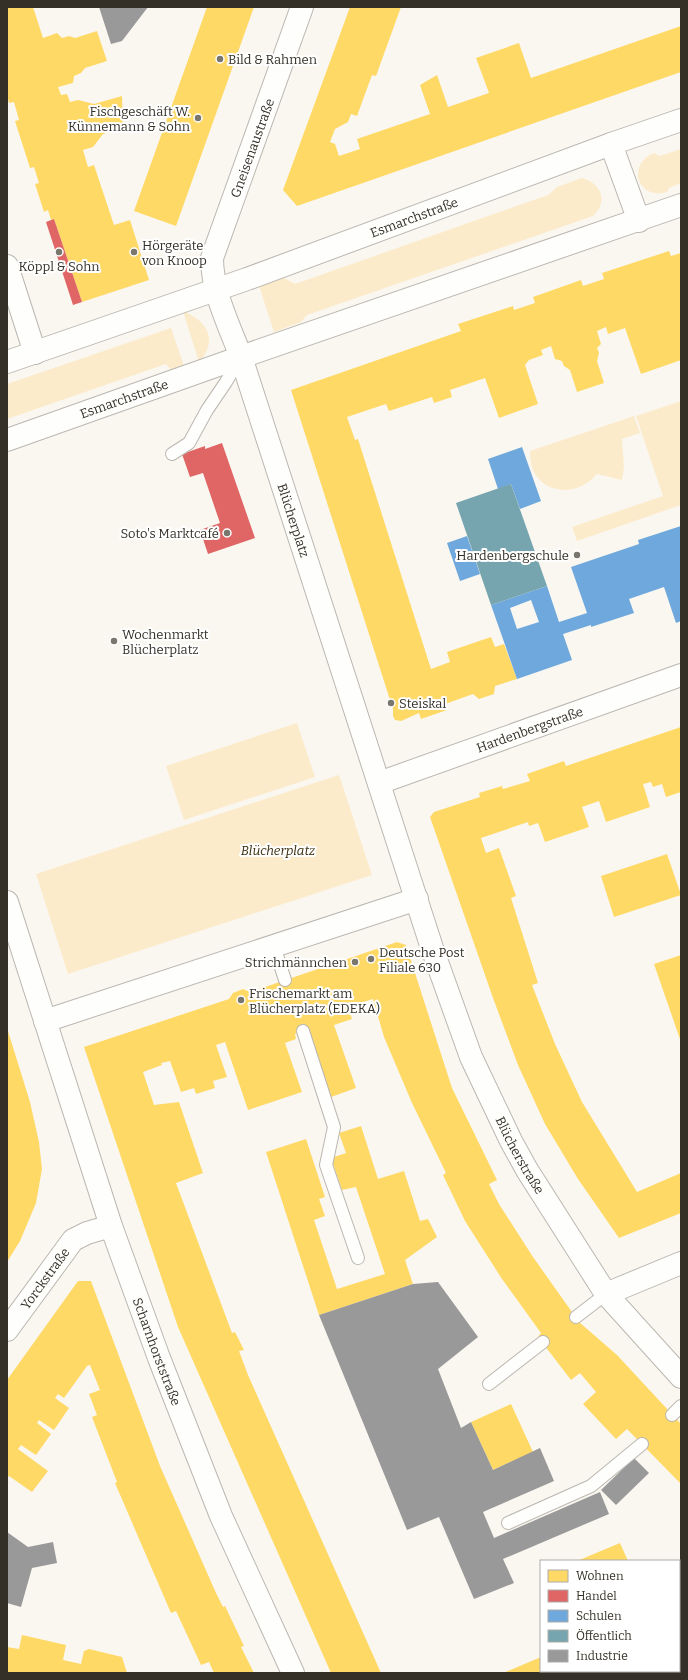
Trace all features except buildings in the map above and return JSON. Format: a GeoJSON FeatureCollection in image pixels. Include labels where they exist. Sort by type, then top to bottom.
{"type":"FeatureCollection","features":[{"type":"Feature","properties":{"kind":"street","name":"Gneisenaustraße"},"geometry":{"type":"LineString","coordinates":[[216,290],[212,272],[212,258],[302,7]]}},
{"type":"Feature","properties":{"kind":"street","name":"Esmarchstraße"},"geometry":{"type":"LineString","coordinates":[[7,362],[216,290],[681,120]]}},
{"type":"Feature","properties":{"kind":"street"},"geometry":{"type":"LineString","coordinates":[[612,144],[639,221]]}},
{"type":"Feature","properties":{"kind":"street","name":"Esmarchstraße"},"geometry":{"type":"LineString","coordinates":[[7,440],[240,357],[639,221],[681,205]]}},
{"type":"Feature","properties":{"kind":"street"},"geometry":{"type":"LineString","coordinates":[[7,266],[35,353]]}},
{"type":"Feature","properties":{"kind":"street"},"geometry":{"type":"LineString","coordinates":[[216,290],[240,357]]}},
{"type":"Feature","properties":{"kind":"street","name":"Blücherplatz"},"geometry":{"type":"LineString","coordinates":[[240,357],[417,899]]}},
{"type":"Feature","properties":{"kind":"street","name":"Hardenbergstraße"},"geometry":{"type":"LineString","coordinates":[[379,783],[681,675]]}},
{"type":"Feature","properties":{"kind":"street"},"geometry":{"type":"LineString","coordinates":[[7,902],[14,944],[45,1021],[417,899]]}},
{"type":"Feature","properties":{"kind":"street","name":"Blücherstraße"},"geometry":{"type":"LineString","coordinates":[[417,899],[471,1057],[508,1135],[544,1199],[606,1294],[681,1378]]}},
{"type":"Feature","properties":{"kind":"street","name":"Scharnhorststraße"},"geometry":{"type":"LineString","coordinates":[[45,1021],[111,1226],[159,1358],[221,1516],[293,1673]]}},
{"type":"Feature","properties":{"kind":"street","name":"Yorckstraße"},"geometry":{"type":"LineString","coordinates":[[7,1330],[73,1240],[87,1233],[111,1226]]}},
{"type":"Feature","properties":{"kind":"street"},"geometry":{"type":"LineString","coordinates":[[606,1294],[681,1263]]}},
{"type":"Feature","properties":{"kind":"lane"},"geometry":{"type":"LineString","coordinates":[[172,454],[189,443],[206,410],[226,382],[240,357]]}},
{"type":"Feature","properties":{"kind":"lane"},"geometry":{"type":"LineString","coordinates":[[274,946],[285,980]]}},
{"type":"Feature","properties":{"kind":"lane"},"geometry":{"type":"LineString","coordinates":[[303,1032],[334,1127],[326,1165],[358,1258]]}},
{"type":"Feature","properties":{"kind":"lane"},"geometry":{"type":"LineString","coordinates":[[576,1317],[606,1294]]}},
{"type":"Feature","properties":{"kind":"lane"},"geometry":{"type":"LineString","coordinates":[[489,1384],[543,1342]]}},
{"type":"Feature","properties":{"kind":"lane"},"geometry":{"type":"LineString","coordinates":[[672,1415],[681,1406]]}},
{"type":"Feature","properties":{"kind":"lane"},"geometry":{"type":"LineString","coordinates":[[508,1523],[591,1486],[642,1444]]}},
{"type":"Feature","properties":{"kind":"green space"},"geometry":{"type":"Polygon","coordinates":[[[681,149],[681,183],[669,188],[667,192],[657,193],[649,191],[643,187],[639,180],[638,173],[640,165],[645,158],[654,153],[660,156],[681,149]]]}},
{"type":"Feature","properties":{"kind":"green space"},"geometry":{"type":"Polygon","coordinates":[[[582,178],[589,180],[601,193],[601,204],[593,216],[307,315],[301,322],[274,332],[259,286],[284,278],[295,284],[548,195],[557,187],[582,178]]]}},
{"type":"Feature","properties":{"kind":"green space"},"geometry":{"type":"Polygon","coordinates":[[[183,311],[198,320],[208,332],[208,346],[205,354],[199,362],[183,311]]]}},
{"type":"Feature","properties":{"kind":"green space"},"geometry":{"type":"Polygon","coordinates":[[[171,328],[185,369],[174,373],[166,364],[7,419],[7,384],[171,328]]]}},
{"type":"Feature","properties":{"kind":"green space"},"geometry":{"type":"Polygon","coordinates":[[[681,401],[681,505],[577,541],[572,527],[663,496],[636,416],[681,401]]]}},
{"type":"Feature","properties":{"kind":"green space"},"geometry":{"type":"Polygon","coordinates":[[[634,416],[640,433],[622,439],[624,467],[622,480],[597,474],[587,483],[576,488],[565,490],[544,484],[536,476],[531,465],[530,451],[634,416]]]}},
{"type":"Feature","properties":{"kind":"green space"},"geometry":{"type":"Polygon","coordinates":[[[297,723],[315,777],[184,820],[166,766],[297,723]]]}},
{"type":"Feature","properties":{"kind":"green space","name":"Blücherplatz"},"geometry":{"type":"Polygon","coordinates":[[[339,775],[372,875],[68,974],[36,874],[339,775]]]}},
{"type":"Feature","properties":{"kind":"place","name":"Bild & Rahmen"},"geometry":{"type":"Point","coordinates":[220,59]}},
{"type":"Feature","properties":{"kind":"place","name":"Fischgeschäft W. Künnemann & Sohn"},"geometry":{"type":"Point","coordinates":[198,118]}},
{"type":"Feature","properties":{"kind":"place","name":"Köppl & Sohn"},"geometry":{"type":"Point","coordinates":[59,252]}},
{"type":"Feature","properties":{"kind":"place","name":"Hörgeräte von Knoop"},"geometry":{"type":"Point","coordinates":[134,252]}},
{"type":"Feature","properties":{"kind":"place","name":"Soto's Marktcafé"},"geometry":{"type":"Point","coordinates":[227,533]}},
{"type":"Feature","properties":{"kind":"place","name":"Hardenbergschule"},"geometry":{"type":"Point","coordinates":[577,555]}},
{"type":"Feature","properties":{"kind":"place","name":"Wochenmarkt Blücherplatz"},"geometry":{"type":"Point","coordinates":[114,641]}},
{"type":"Feature","properties":{"kind":"place","name":"Steiskal"},"geometry":{"type":"Point","coordinates":[391,703]}},
{"type":"Feature","properties":{"kind":"place","name":"Deutsche Post Filiale 630"},"geometry":{"type":"Point","coordinates":[371,959]}},
{"type":"Feature","properties":{"kind":"place","name":"Strichmännchen"},"geometry":{"type":"Point","coordinates":[355,962]}},
{"type":"Feature","properties":{"kind":"place","name":"Frischemarkt am Blücherplatz (EDEKA)"},"geometry":{"type":"Point","coordinates":[241,1000]}}]}
